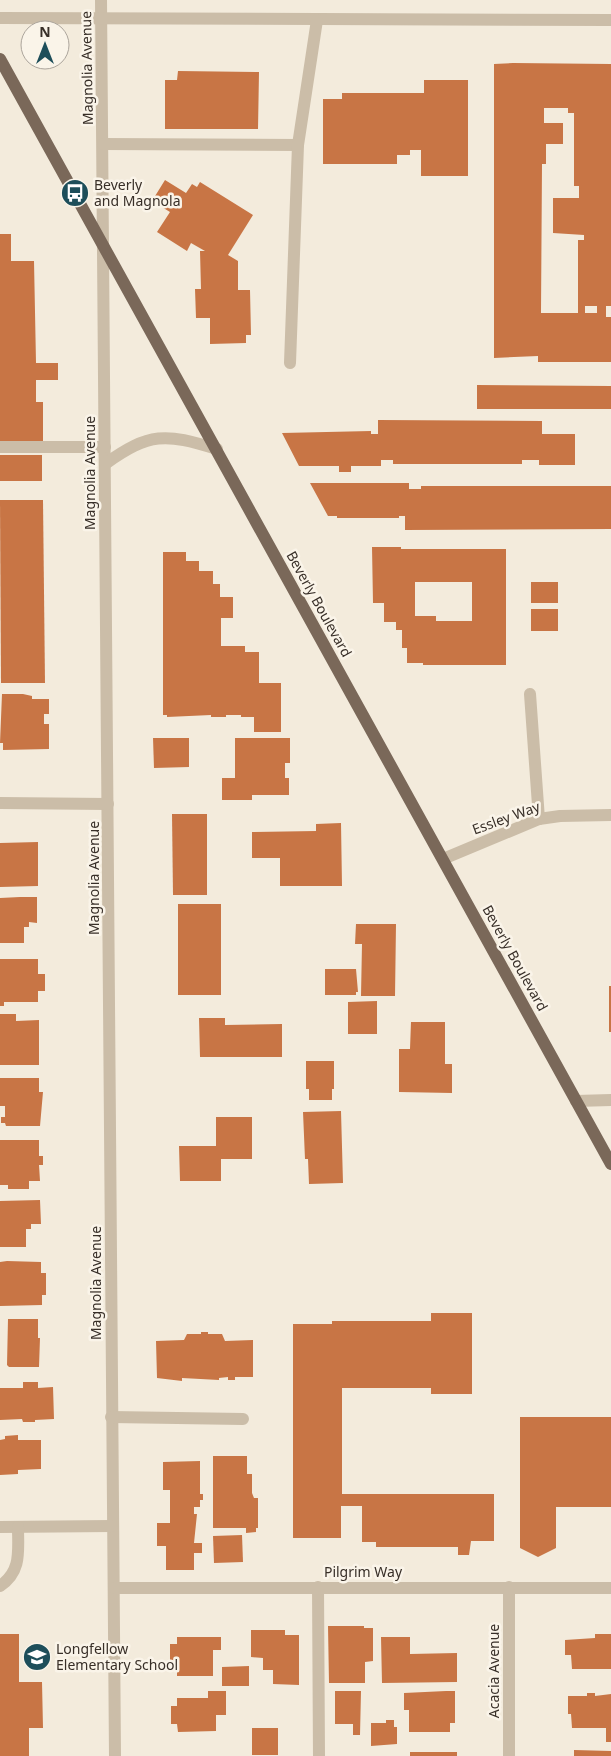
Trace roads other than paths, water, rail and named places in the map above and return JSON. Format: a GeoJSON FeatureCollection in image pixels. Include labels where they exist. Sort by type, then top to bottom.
{"type":"FeatureCollection","features":[{"type":"Feature","properties":{"kind":"main road","name":"Beverly Boulevard"},"geometry":{"type":"LineString","coordinates":[[0,59],[611,1164]]}},
{"type":"Feature","properties":{"kind":"street","name":"Magnolia Avenue"},"geometry":{"type":"LineString","coordinates":[[101,0],[114,1756]]}},
{"type":"Feature","properties":{"kind":"street"},"geometry":{"type":"LineString","coordinates":[[0,18],[101,20],[611,20]]}},
{"type":"Feature","properties":{"kind":"street"},"geometry":{"type":"LineString","coordinates":[[290,363],[298,145],[317,20]]}},
{"type":"Feature","properties":{"kind":"street"},"geometry":{"type":"LineString","coordinates":[[102,144],[298,145]]}},
{"type":"Feature","properties":{"kind":"street"},"geometry":{"type":"LineString","coordinates":[[105,464],[129,446],[157,438],[180,438],[217,449]]}},
{"type":"Feature","properties":{"kind":"street"},"geometry":{"type":"LineString","coordinates":[[0,447],[105,447]]}},
{"type":"Feature","properties":{"kind":"street"},"geometry":{"type":"LineString","coordinates":[[530,694],[539,819]]}},
{"type":"Feature","properties":{"kind":"street"},"geometry":{"type":"LineString","coordinates":[[0,803],[108,804]]}},
{"type":"Feature","properties":{"kind":"street","name":"Essley Way"},"geometry":{"type":"LineString","coordinates":[[443,859],[539,819],[611,815]]}},
{"type":"Feature","properties":{"kind":"street"},"geometry":{"type":"LineString","coordinates":[[576,1101],[611,1100]]}},
{"type":"Feature","properties":{"kind":"street"},"geometry":{"type":"LineString","coordinates":[[111,1417],[243,1419]]}},
{"type":"Feature","properties":{"kind":"street"},"geometry":{"type":"LineString","coordinates":[[0,1527],[112,1526]]}},
{"type":"Feature","properties":{"kind":"street"},"geometry":{"type":"LineString","coordinates":[[0,1586],[10,1580],[18,1566],[18,1527]]}},
{"type":"Feature","properties":{"kind":"street"},"geometry":{"type":"LineString","coordinates":[[318,1587],[319,1756]]}},
{"type":"Feature","properties":{"kind":"street","name":"Acacia Avenue"},"geometry":{"type":"LineString","coordinates":[[509,1587],[510,1756]]}},
{"type":"Feature","properties":{"kind":"street","name":"Pilgrim Way"},"geometry":{"type":"LineString","coordinates":[[114,1588],[611,1588]]}},
{"type":"Feature","properties":{"kind":"place","name":"Beverly and Magnola"},"geometry":{"type":"Point","coordinates":[75,193]}},
{"type":"Feature","properties":{"kind":"place","name":"Longfellow Elementary School"},"geometry":{"type":"Point","coordinates":[37,1657]}}]}
